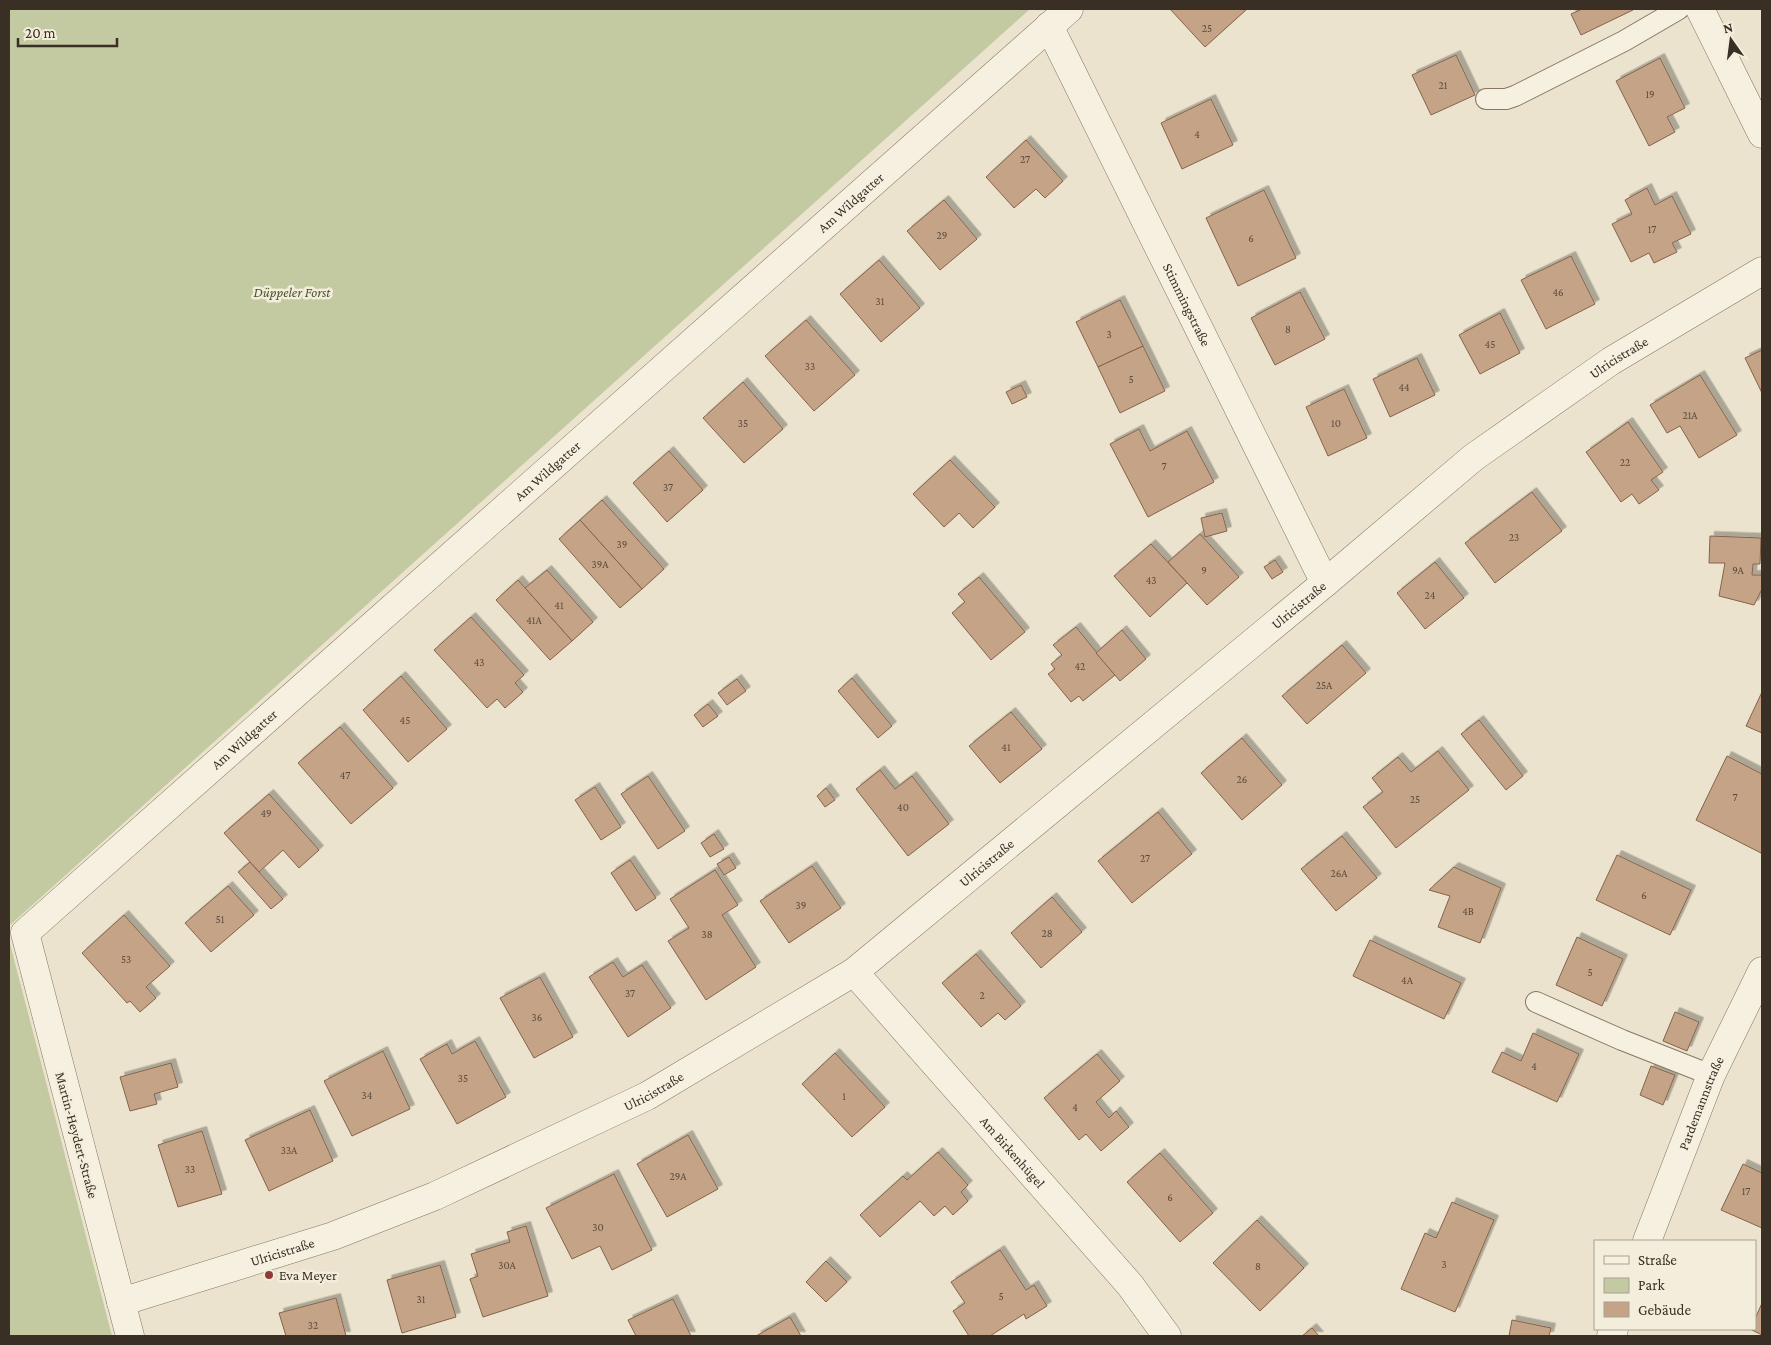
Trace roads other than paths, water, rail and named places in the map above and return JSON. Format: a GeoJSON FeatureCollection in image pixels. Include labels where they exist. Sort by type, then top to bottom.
{"type":"FeatureCollection","features":[{"type":"Feature","properties":{"kind":"street"},"geometry":{"type":"LineString","coordinates":[[1700,9],[1762,134]]}},
{"type":"Feature","properties":{"kind":"street","name":"Stimmingstraße"},"geometry":{"type":"LineString","coordinates":[[1059,17],[1325,583]]}},
{"type":"Feature","properties":{"kind":"street","name":"Am Wildgatter"},"geometry":{"type":"LineString","coordinates":[[25,933],[1059,17]]}},
{"type":"Feature","properties":{"kind":"street","name":"Ulricistraße"},"geometry":{"type":"LineString","coordinates":[[121,1302],[333,1236],[435,1196],[648,1096],[854,972],[1325,583],[1474,457],[1611,361],[1762,271]]}},
{"type":"Feature","properties":{"kind":"street","name":"Martin-Heydert-Straße"},"geometry":{"type":"LineString","coordinates":[[25,933],[130,1336]]}},
{"type":"Feature","properties":{"kind":"street","name":"Pardemannstraße"},"geometry":{"type":"LineString","coordinates":[[1647,1240],[1711,1075],[1762,971]]}},
{"type":"Feature","properties":{"kind":"street","name":"Am Birkenhügel"},"geometry":{"type":"LineString","coordinates":[[854,972],[1130,1285],[1167,1336]]}},
{"type":"Feature","properties":{"kind":"lane"},"geometry":{"type":"LineString","coordinates":[[1486,99],[1506,99],[1515,96],[1624,41],[1679,9]]}},
{"type":"Feature","properties":{"kind":"lane"},"geometry":{"type":"LineString","coordinates":[[1536,1002],[1622,1040],[1711,1075]]}},
{"type":"Feature","properties":{"kind":"place","name":"Eva Meyer"},"geometry":{"type":"Point","coordinates":[269,1275]}},
{"type":"Feature","properties":{"kind":"park label","name":"Düppeler Forst"},"geometry":{"type":"Point","coordinates":[292,292]}}]}
